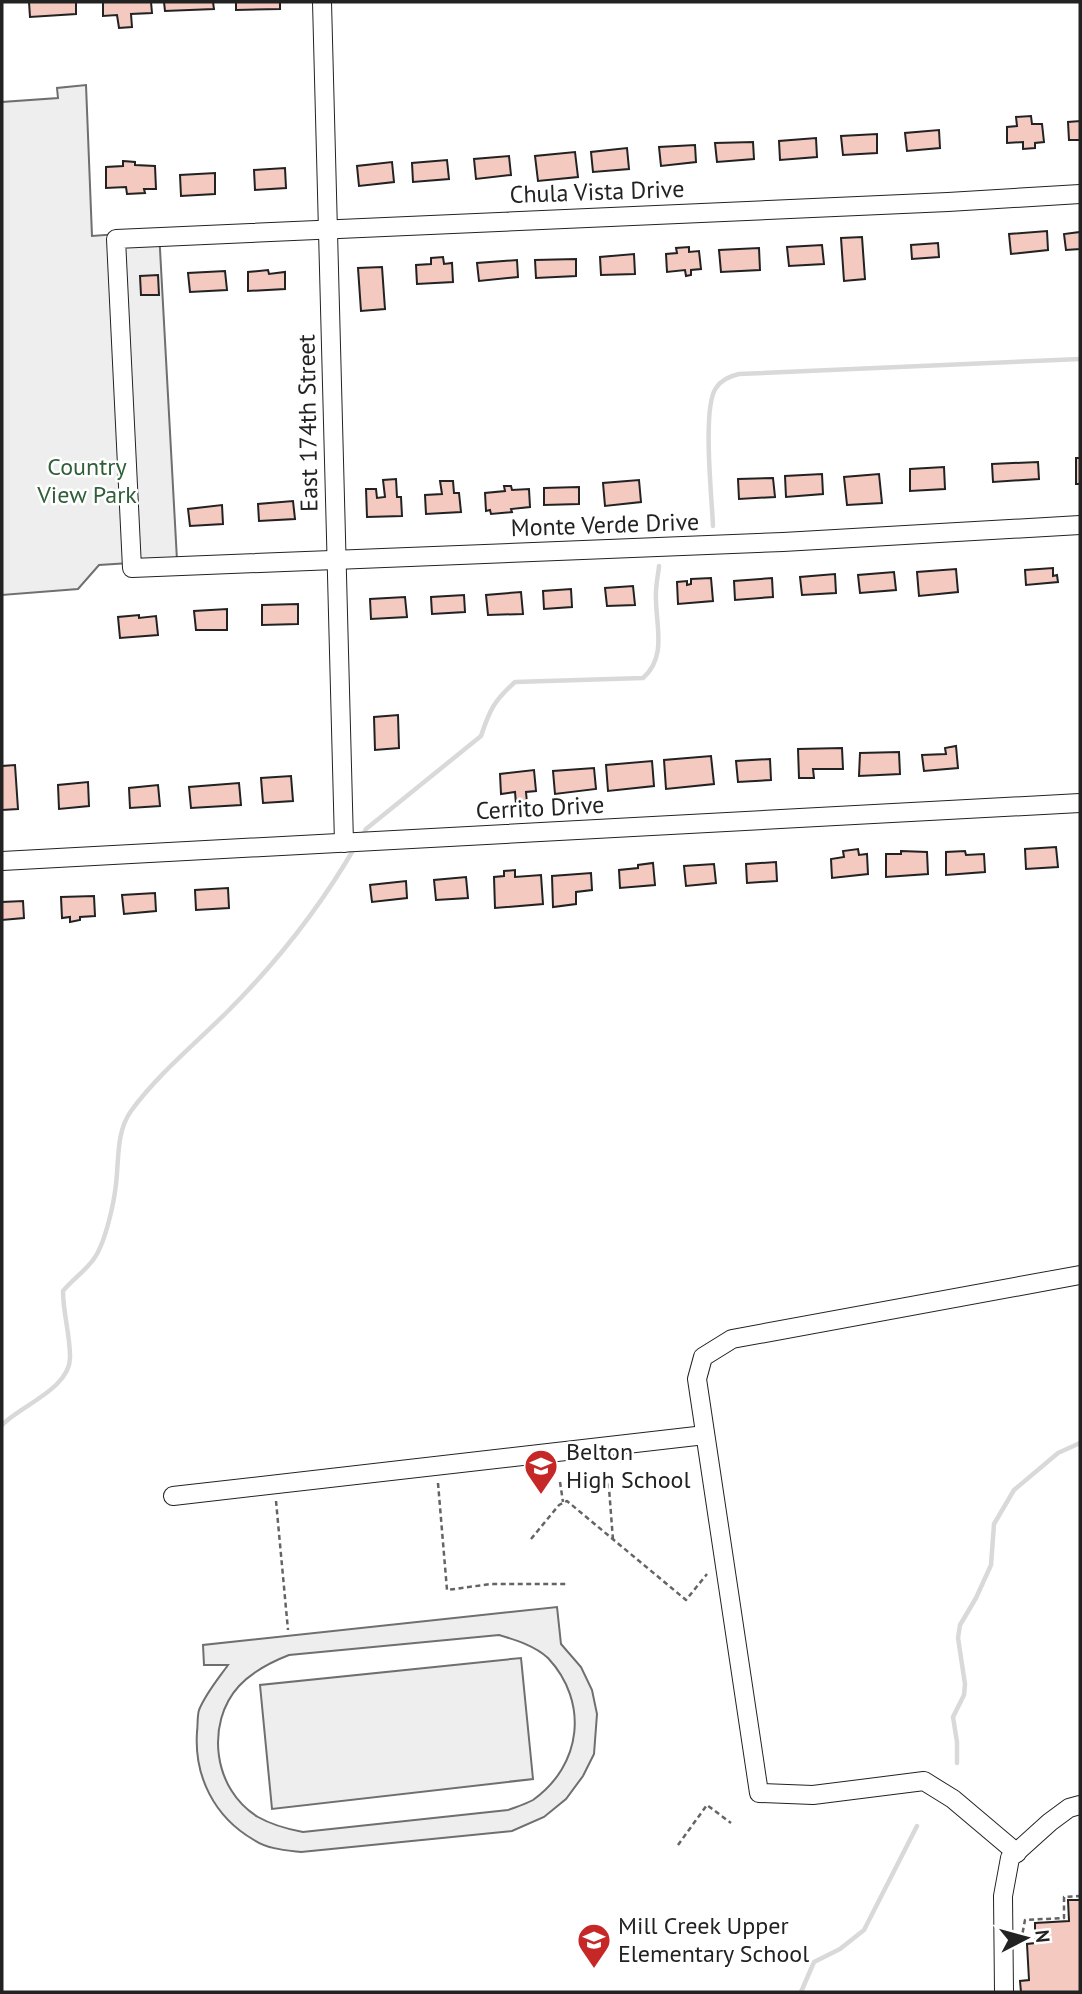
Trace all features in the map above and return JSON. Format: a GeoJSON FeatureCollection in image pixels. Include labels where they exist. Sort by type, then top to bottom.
{"type":"FeatureCollection","features":[{"type":"Feature","properties":{"kind":"street","name":"East 174th Street"},"geometry":{"type":"LineString","coordinates":[[322,2],[344,843]]}},
{"type":"Feature","properties":{"kind":"street","name":"Chula Vista Drive"},"geometry":{"type":"LineString","coordinates":[[132,568],[116,239],[1080,194]]}},
{"type":"Feature","properties":{"kind":"street","name":"Monte Verde Drive"},"geometry":{"type":"LineString","coordinates":[[132,568],[783,542],[1080,524]]}},
{"type":"Feature","properties":{"kind":"street","name":"Cerrito Drive"},"geometry":{"type":"LineString","coordinates":[[2,861],[1080,803]]}},
{"type":"Feature","properties":{"kind":"street"},"geometry":{"type":"LineString","coordinates":[[1017,1853],[953,1799],[924,1781],[813,1795],[759,1793],[697,1379],[703,1357],[732,1339],[1080,1275]]}},
{"type":"Feature","properties":{"kind":"street"},"geometry":{"type":"LineString","coordinates":[[173,1496],[705,1435]]}},
{"type":"Feature","properties":{"kind":"street"},"geometry":{"type":"LineString","coordinates":[[1004,1992],[1003,1896],[1010,1858],[1069,1808],[1080,1805]]}},
{"type":"Feature","properties":{"kind":"path"},"geometry":{"type":"LineString","coordinates":[[437,1465],[447,1590],[491,1584],[569,1584]]}},
{"type":"Feature","properties":{"kind":"path"},"geometry":{"type":"LineString","coordinates":[[608,1475],[613,1539]]}},
{"type":"Feature","properties":{"kind":"path"},"geometry":{"type":"LineString","coordinates":[[531,1539],[563,1502],[560,1482]]}},
{"type":"Feature","properties":{"kind":"path"},"geometry":{"type":"LineString","coordinates":[[274,1484],[288,1630]]}},
{"type":"Feature","properties":{"kind":"path"},"geometry":{"type":"LineString","coordinates":[[563,1502],[567,1501],[687,1600],[707,1574]]}},
{"type":"Feature","properties":{"kind":"path"},"geometry":{"type":"LineString","coordinates":[[678,1846],[707,1805],[731,1823]]}},
{"type":"Feature","properties":{"kind":"path"},"geometry":{"type":"LineString","coordinates":[[1020,1943],[1025,1920],[1064,1919],[1065,1897],[1080,1896]]}},
{"type":"Feature","properties":{"kind":"green space","name":"Country View Park"},"geometry":{"type":"Polygon","coordinates":[[[86,85],[92,236],[159,231],[177,560],[99,565],[78,589],[2,595],[2,102],[58,98],[57,88],[86,85]]]}},
{"type":"Feature","properties":{"kind":"green space"},"geometry":{"type":"Polygon","coordinates":[[[557,1607],[561,1644],[581,1667],[592,1690],[597,1714],[594,1754],[583,1776],[566,1799],[544,1817],[512,1831],[301,1852],[271,1847],[254,1840],[228,1820],[209,1794],[203,1779],[197,1748],[198,1713],[228,1665],[204,1665],[203,1645],[557,1607]],[[499,1635],[289,1655],[262,1667],[239,1686],[228,1701],[221,1718],[219,1755],[231,1790],[243,1805],[258,1817],[303,1832],[508,1810],[533,1800],[549,1786],[562,1769],[570,1751],[574,1713],[570,1694],[561,1675],[548,1658],[519,1641],[499,1635]]]}},
{"type":"Feature","properties":{"kind":"green space"},"geometry":{"type":"Polygon","coordinates":[[[521,1658],[533,1779],[272,1809],[260,1685],[521,1658]]]}},
{"type":"Feature","properties":{"kind":"building"},"geometry":{"type":"Polygon","coordinates":[[[29,2],[76,2],[76,14],[30,17],[29,2]]]}},
{"type":"Feature","properties":{"kind":"building"},"geometry":{"type":"Polygon","coordinates":[[[103,2],[151,2],[152,13],[131,14],[132,27],[119,28],[117,15],[103,16],[103,2]]]}},
{"type":"Feature","properties":{"kind":"building"},"geometry":{"type":"Polygon","coordinates":[[[164,2],[213,2],[214,9],[165,11],[164,2]]]}},
{"type":"Feature","properties":{"kind":"building"},"geometry":{"type":"Polygon","coordinates":[[[236,2],[280,2],[280,9],[236,10],[236,2]]]}},
{"type":"Feature","properties":{"kind":"building"},"geometry":{"type":"Polygon","coordinates":[[[1031,116],[1032,124],[1042,124],[1044,142],[1035,143],[1035,148],[1023,149],[1023,142],[1007,143],[1007,127],[1017,126],[1016,117],[1031,116]]]}},
{"type":"Feature","properties":{"kind":"building"},"geometry":{"type":"Polygon","coordinates":[[[1080,121],[1080,140],[1069,140],[1068,122],[1080,121]]]}},
{"type":"Feature","properties":{"kind":"building"},"geometry":{"type":"Polygon","coordinates":[[[939,130],[940,148],[907,151],[905,133],[939,130]]]}},
{"type":"Feature","properties":{"kind":"building"},"geometry":{"type":"Polygon","coordinates":[[[877,134],[877,153],[843,155],[841,136],[877,134]]]}},
{"type":"Feature","properties":{"kind":"building"},"geometry":{"type":"Polygon","coordinates":[[[816,138],[817,157],[780,160],[779,141],[816,138]]]}},
{"type":"Feature","properties":{"kind":"building"},"geometry":{"type":"Polygon","coordinates":[[[753,142],[754,159],[717,162],[715,143],[753,142]]]}},
{"type":"Feature","properties":{"kind":"building"},"geometry":{"type":"Polygon","coordinates":[[[695,145],[696,162],[661,166],[659,147],[695,145]]]}},
{"type":"Feature","properties":{"kind":"building"},"geometry":{"type":"Polygon","coordinates":[[[627,148],[629,169],[593,172],[591,152],[627,148]]]}},
{"type":"Feature","properties":{"kind":"building"},"geometry":{"type":"Polygon","coordinates":[[[575,152],[578,177],[538,181],[535,156],[575,152]]]}},
{"type":"Feature","properties":{"kind":"building"},"geometry":{"type":"Polygon","coordinates":[[[509,156],[511,175],[476,179],[474,159],[509,156]]]}},
{"type":"Feature","properties":{"kind":"building"},"geometry":{"type":"Polygon","coordinates":[[[447,160],[449,179],[413,182],[412,163],[447,160]]]}},
{"type":"Feature","properties":{"kind":"building"},"geometry":{"type":"Polygon","coordinates":[[[123,161],[155,166],[156,189],[127,194],[126,187],[106,188],[106,167],[123,166],[123,161]]]}},
{"type":"Feature","properties":{"kind":"building"},"geometry":{"type":"Polygon","coordinates":[[[392,162],[394,182],[359,186],[357,166],[392,162]]]}},
{"type":"Feature","properties":{"kind":"building"},"geometry":{"type":"Polygon","coordinates":[[[285,168],[286,188],[255,190],[254,170],[285,168]]]}},
{"type":"Feature","properties":{"kind":"building"},"geometry":{"type":"Polygon","coordinates":[[[215,173],[215,194],[181,196],[180,175],[215,173]]]}},
{"type":"Feature","properties":{"kind":"building"},"geometry":{"type":"Polygon","coordinates":[[[1047,231],[1048,250],[1011,254],[1009,234],[1047,231]]]}},
{"type":"Feature","properties":{"kind":"building"},"geometry":{"type":"Polygon","coordinates":[[[1080,232],[1080,249],[1066,250],[1064,234],[1080,232]]]}},
{"type":"Feature","properties":{"kind":"building"},"geometry":{"type":"Polygon","coordinates":[[[862,237],[865,279],[844,281],[841,238],[862,237]]]}},
{"type":"Feature","properties":{"kind":"building"},"geometry":{"type":"Polygon","coordinates":[[[938,243],[939,257],[912,259],[911,245],[938,243]]]}},
{"type":"Feature","properties":{"kind":"building"},"geometry":{"type":"Polygon","coordinates":[[[822,245],[824,264],[789,266],[787,247],[822,245]]]}},
{"type":"Feature","properties":{"kind":"building"},"geometry":{"type":"Polygon","coordinates":[[[689,247],[689,252],[699,251],[701,269],[691,270],[691,275],[686,276],[685,270],[667,272],[666,254],[677,253],[676,248],[689,247]]]}},
{"type":"Feature","properties":{"kind":"building"},"geometry":{"type":"Polygon","coordinates":[[[759,248],[760,270],[721,272],[719,250],[759,248]]]}},
{"type":"Feature","properties":{"kind":"building"},"geometry":{"type":"Polygon","coordinates":[[[634,254],[635,274],[601,275],[600,257],[634,254]]]}},
{"type":"Feature","properties":{"kind":"building"},"geometry":{"type":"Polygon","coordinates":[[[443,257],[444,264],[452,263],[453,282],[417,284],[416,265],[431,264],[431,258],[443,257]]]}},
{"type":"Feature","properties":{"kind":"building"},"geometry":{"type":"Polygon","coordinates":[[[576,259],[576,276],[536,278],[535,260],[576,259]]]}},
{"type":"Feature","properties":{"kind":"building"},"geometry":{"type":"Polygon","coordinates":[[[517,260],[518,277],[479,281],[477,263],[517,260]]]}},
{"type":"Feature","properties":{"kind":"building"},"geometry":{"type":"Polygon","coordinates":[[[382,267],[385,309],[361,311],[358,268],[382,267]]]}},
{"type":"Feature","properties":{"kind":"building"},"geometry":{"type":"Polygon","coordinates":[[[268,270],[269,274],[285,272],[285,289],[248,291],[248,272],[268,270]]]}},
{"type":"Feature","properties":{"kind":"building"},"geometry":{"type":"Polygon","coordinates":[[[225,271],[227,290],[190,292],[188,273],[225,271]]]}},
{"type":"Feature","properties":{"kind":"building"},"geometry":{"type":"Polygon","coordinates":[[[158,275],[159,295],[141,295],[140,276],[158,275]]]}},
{"type":"Feature","properties":{"kind":"building"},"geometry":{"type":"Polygon","coordinates":[[[1076,458],[1080,458],[1080,484],[1076,484],[1076,458]]]}},
{"type":"Feature","properties":{"kind":"building"},"geometry":{"type":"Polygon","coordinates":[[[1038,462],[1039,479],[993,482],[992,464],[1038,462]]]}},
{"type":"Feature","properties":{"kind":"building"},"geometry":{"type":"Polygon","coordinates":[[[944,467],[945,489],[910,491],[910,469],[944,467]]]}},
{"type":"Feature","properties":{"kind":"building"},"geometry":{"type":"Polygon","coordinates":[[[822,474],[823,494],[786,497],[785,476],[822,474]]]}},
{"type":"Feature","properties":{"kind":"building"},"geometry":{"type":"Polygon","coordinates":[[[879,474],[882,503],[847,505],[844,477],[879,474]]]}},
{"type":"Feature","properties":{"kind":"building"},"geometry":{"type":"Polygon","coordinates":[[[773,478],[775,497],[739,499],[738,479],[773,478]]]}},
{"type":"Feature","properties":{"kind":"building"},"geometry":{"type":"Polygon","coordinates":[[[396,479],[402,516],[367,517],[366,489],[376,489],[377,498],[385,497],[383,480],[396,479]]]}},
{"type":"Feature","properties":{"kind":"building"},"geometry":{"type":"Polygon","coordinates":[[[639,480],[641,502],[605,506],[603,483],[639,480]]]}},
{"type":"Feature","properties":{"kind":"building"},"geometry":{"type":"Polygon","coordinates":[[[440,481],[453,481],[454,493],[459,493],[461,512],[426,514],[425,495],[442,494],[440,481]]]}},
{"type":"Feature","properties":{"kind":"building"},"geometry":{"type":"Polygon","coordinates":[[[504,486],[511,486],[512,490],[529,489],[530,507],[491,514],[490,510],[486,511],[485,493],[505,491],[504,486]]]}},
{"type":"Feature","properties":{"kind":"building"},"geometry":{"type":"Polygon","coordinates":[[[579,487],[579,504],[544,505],[544,488],[579,487]]]}},
{"type":"Feature","properties":{"kind":"building"},"geometry":{"type":"Polygon","coordinates":[[[293,501],[295,519],[259,521],[258,504],[293,501]]]}},
{"type":"Feature","properties":{"kind":"building"},"geometry":{"type":"Polygon","coordinates":[[[222,505],[223,524],[190,526],[188,509],[222,505]]]}},
{"type":"Feature","properties":{"kind":"building"},"geometry":{"type":"Polygon","coordinates":[[[1053,568],[1053,576],[1057,575],[1058,582],[1026,585],[1025,570],[1053,568]]]}},
{"type":"Feature","properties":{"kind":"building"},"geometry":{"type":"Polygon","coordinates":[[[956,569],[958,592],[919,596],[917,572],[956,569]]]}},
{"type":"Feature","properties":{"kind":"building"},"geometry":{"type":"Polygon","coordinates":[[[894,572],[896,590],[860,593],[858,575],[894,572]]]}},
{"type":"Feature","properties":{"kind":"building"},"geometry":{"type":"Polygon","coordinates":[[[835,574],[836,593],[802,595],[800,577],[835,574]]]}},
{"type":"Feature","properties":{"kind":"building"},"geometry":{"type":"Polygon","coordinates":[[[711,578],[713,601],[678,604],[677,582],[687,581],[687,585],[691,584],[691,579],[711,578]]]}},
{"type":"Feature","properties":{"kind":"building"},"geometry":{"type":"Polygon","coordinates":[[[772,578],[773,597],[735,600],[734,581],[772,578]]]}},
{"type":"Feature","properties":{"kind":"building"},"geometry":{"type":"Polygon","coordinates":[[[633,586],[635,605],[607,606],[605,588],[633,586]]]}},
{"type":"Feature","properties":{"kind":"building"},"geometry":{"type":"Polygon","coordinates":[[[571,589],[572,607],[544,609],[543,591],[571,589]]]}},
{"type":"Feature","properties":{"kind":"building"},"geometry":{"type":"Polygon","coordinates":[[[521,592],[523,614],[488,615],[486,595],[521,592]]]}},
{"type":"Feature","properties":{"kind":"building"},"geometry":{"type":"Polygon","coordinates":[[[464,595],[465,612],[432,614],[431,597],[464,595]]]}},
{"type":"Feature","properties":{"kind":"building"},"geometry":{"type":"Polygon","coordinates":[[[405,597],[407,617],[371,619],[370,599],[405,597]]]}},
{"type":"Feature","properties":{"kind":"building"},"geometry":{"type":"Polygon","coordinates":[[[298,604],[298,624],[262,625],[262,605],[298,604]]]}},
{"type":"Feature","properties":{"kind":"building"},"geometry":{"type":"Polygon","coordinates":[[[227,609],[227,630],[196,630],[194,611],[227,609]]]}},
{"type":"Feature","properties":{"kind":"building"},"geometry":{"type":"Polygon","coordinates":[[[139,615],[139,618],[156,616],[158,635],[120,638],[118,617],[139,615]]]}},
{"type":"Feature","properties":{"kind":"building"},"geometry":{"type":"Polygon","coordinates":[[[398,715],[399,748],[375,750],[374,717],[398,715]]]}},
{"type":"Feature","properties":{"kind":"building"},"geometry":{"type":"Polygon","coordinates":[[[956,746],[958,768],[924,771],[922,755],[946,754],[945,748],[956,746]]]}},
{"type":"Feature","properties":{"kind":"building"},"geometry":{"type":"Polygon","coordinates":[[[842,748],[843,769],[813,769],[814,778],[799,778],[798,749],[842,748]]]}},
{"type":"Feature","properties":{"kind":"building"},"geometry":{"type":"Polygon","coordinates":[[[899,752],[900,774],[859,776],[860,753],[899,752]]]}},
{"type":"Feature","properties":{"kind":"building"},"geometry":{"type":"Polygon","coordinates":[[[711,756],[714,784],[666,789],[664,760],[711,756]]]}},
{"type":"Feature","properties":{"kind":"building"},"geometry":{"type":"Polygon","coordinates":[[[770,759],[771,780],[738,782],[736,761],[770,759]]]}},
{"type":"Feature","properties":{"kind":"building"},"geometry":{"type":"Polygon","coordinates":[[[652,761],[654,786],[608,791],[606,765],[652,761]]]}},
{"type":"Feature","properties":{"kind":"building"},"geometry":{"type":"Polygon","coordinates":[[[15,765],[18,809],[2,810],[2,766],[15,765]]]}},
{"type":"Feature","properties":{"kind":"building"},"geometry":{"type":"Polygon","coordinates":[[[594,768],[596,789],[555,794],[553,771],[594,768]]]}},
{"type":"Feature","properties":{"kind":"building"},"geometry":{"type":"Polygon","coordinates":[[[534,770],[536,791],[526,792],[527,803],[516,804],[515,792],[501,794],[500,774],[534,770]]]}},
{"type":"Feature","properties":{"kind":"building"},"geometry":{"type":"Polygon","coordinates":[[[291,776],[293,801],[263,803],[261,778],[291,776]]]}},
{"type":"Feature","properties":{"kind":"building"},"geometry":{"type":"Polygon","coordinates":[[[88,782],[89,806],[59,809],[58,785],[88,782]]]}},
{"type":"Feature","properties":{"kind":"building"},"geometry":{"type":"Polygon","coordinates":[[[239,783],[241,805],[191,808],[189,787],[239,783]]]}},
{"type":"Feature","properties":{"kind":"building"},"geometry":{"type":"Polygon","coordinates":[[[158,785],[160,806],[130,808],[129,788],[158,785]]]}},
{"type":"Feature","properties":{"kind":"building"},"geometry":{"type":"Polygon","coordinates":[[[1056,847],[1058,867],[1026,869],[1025,849],[1056,847]]]}},
{"type":"Feature","properties":{"kind":"building"},"geometry":{"type":"Polygon","coordinates":[[[858,849],[859,855],[867,854],[868,874],[832,878],[831,859],[844,857],[843,851],[858,849]]]}},
{"type":"Feature","properties":{"kind":"building"},"geometry":{"type":"Polygon","coordinates":[[[901,851],[927,852],[928,874],[886,877],[886,854],[901,854],[901,851]]]}},
{"type":"Feature","properties":{"kind":"building"},"geometry":{"type":"Polygon","coordinates":[[[965,851],[966,855],[984,854],[985,872],[946,875],[946,852],[965,851]]]}},
{"type":"Feature","properties":{"kind":"building"},"geometry":{"type":"Polygon","coordinates":[[[776,862],[777,881],[747,883],[746,864],[776,862]]]}},
{"type":"Feature","properties":{"kind":"building"},"geometry":{"type":"Polygon","coordinates":[[[653,863],[655,885],[620,888],[619,870],[653,863]]]}},
{"type":"Feature","properties":{"kind":"building"},"geometry":{"type":"Polygon","coordinates":[[[714,864],[716,883],[686,886],[684,866],[714,864]]]}},
{"type":"Feature","properties":{"kind":"building"},"geometry":{"type":"Polygon","coordinates":[[[515,870],[515,877],[541,875],[543,904],[495,908],[494,877],[504,876],[504,871],[515,870]]]}},
{"type":"Feature","properties":{"kind":"building"},"geometry":{"type":"Polygon","coordinates":[[[591,873],[592,890],[576,892],[576,904],[553,907],[552,876],[591,873]]]}},
{"type":"Feature","properties":{"kind":"building"},"geometry":{"type":"Polygon","coordinates":[[[466,877],[468,898],[436,900],[434,880],[466,877]]]}},
{"type":"Feature","properties":{"kind":"building"},"geometry":{"type":"Polygon","coordinates":[[[406,881],[407,898],[372,902],[370,885],[406,881]]]}},
{"type":"Feature","properties":{"kind":"building"},"geometry":{"type":"Polygon","coordinates":[[[228,888],[229,908],[196,910],[195,890],[228,888]]]}},
{"type":"Feature","properties":{"kind":"building"},"geometry":{"type":"Polygon","coordinates":[[[155,893],[156,911],[124,914],[122,895],[155,893]]]}},
{"type":"Feature","properties":{"kind":"building"},"geometry":{"type":"Polygon","coordinates":[[[94,896],[95,916],[80,917],[80,920],[70,922],[70,917],[62,918],[61,897],[94,896]]]}},
{"type":"Feature","properties":{"kind":"building"},"geometry":{"type":"Polygon","coordinates":[[[23,901],[24,918],[2,920],[2,902],[23,901]]]}},
{"type":"Feature","properties":{"kind":"building"},"geometry":{"type":"Polygon","coordinates":[[[1068,1900],[1080,1900],[1080,1992],[1021,1992],[1020,1981],[1029,1980],[1027,1944],[1035,1943],[1035,1923],[1069,1921],[1068,1900]]]}},
{"type":"Feature","properties":{"kind":"waterway"},"geometry":{"type":"LineString","coordinates":[[713,526],[709,414],[716,388],[729,377],[739,374],[1080,359]]}},
{"type":"Feature","properties":{"kind":"waterway"},"geometry":{"type":"LineString","coordinates":[[362,837],[366,829],[481,736],[494,706],[515,682],[643,678],[650,670],[658,651],[656,595],[659,566]]}},
{"type":"Feature","properties":{"kind":"waterway"},"geometry":{"type":"LineString","coordinates":[[2,1425],[54,1387],[68,1368],[70,1348],[63,1291],[90,1264],[101,1244],[113,1202],[120,1137],[126,1119],[165,1072],[228,1011],[281,953],[327,892],[355,847]]}},
{"type":"Feature","properties":{"kind":"waterway"},"geometry":{"type":"LineString","coordinates":[[957,1763],[953,1717],[964,1695],[965,1684],[958,1638],[960,1625],[991,1565],[994,1524],[1014,1490],[1058,1453],[1080,1443]]}},
{"type":"Feature","properties":{"kind":"waterway"},"geometry":{"type":"LineString","coordinates":[[801,1992],[814,1962],[840,1949],[864,1930],[917,1826]]}},
{"type":"Feature","properties":{"kind":"place","name":"Belton High School"},"geometry":{"type":"Point","coordinates":[541,1496]}},
{"type":"Feature","properties":{"kind":"place","name":"Mill Creek Upper Elementary School"},"geometry":{"type":"Point","coordinates":[594,1970]}}]}
